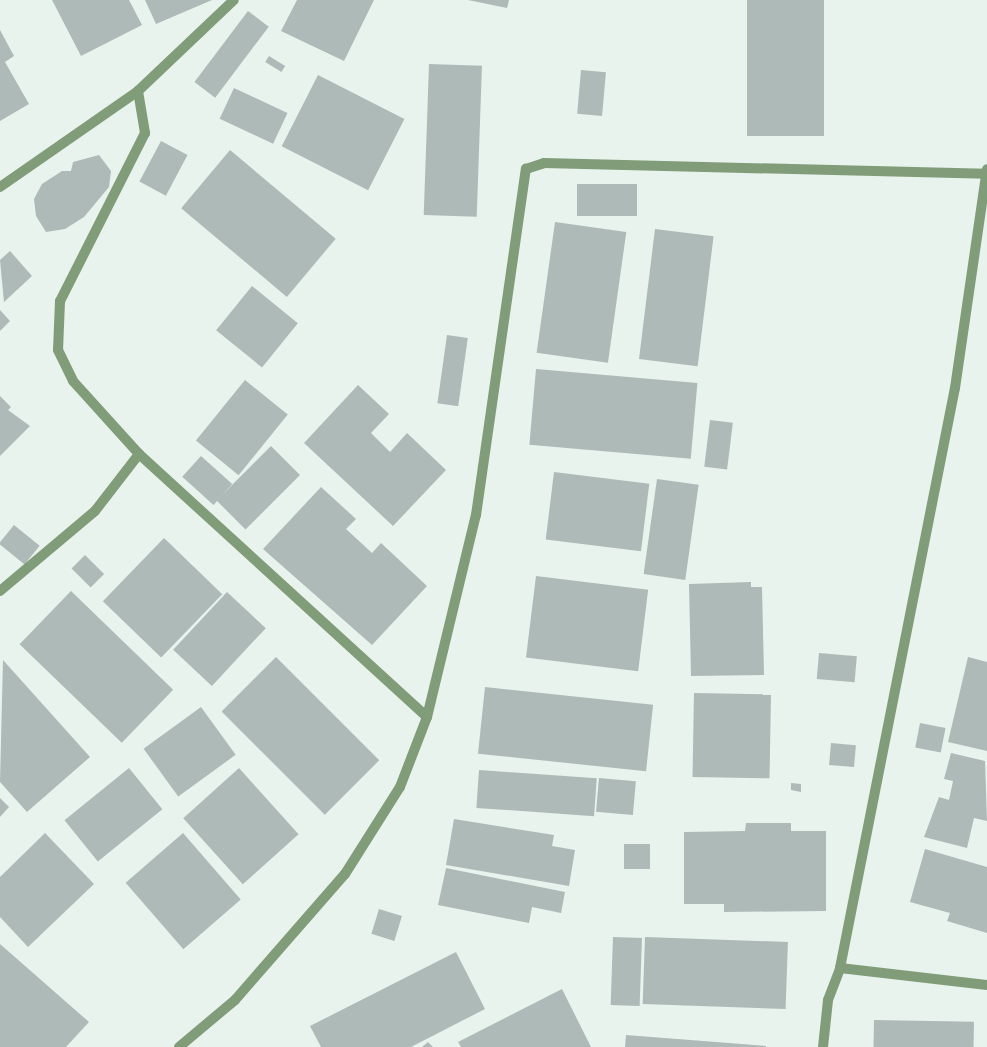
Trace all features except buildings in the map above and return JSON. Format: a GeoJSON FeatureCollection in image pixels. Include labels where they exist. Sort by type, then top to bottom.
{"type":"FeatureCollection","features":[{"type":"Feature","properties":{"kind":"street"},"geometry":{"type":"LineString","coordinates":[[0,187],[138,91],[234,0]]}},
{"type":"Feature","properties":{"kind":"street"},"geometry":{"type":"LineString","coordinates":[[138,91],[144,133],[60,301],[56,328],[58,350],[73,381],[139,454],[427,717]]}},
{"type":"Feature","properties":{"kind":"street"},"geometry":{"type":"LineString","coordinates":[[179,1047],[235,1000],[345,874],[400,787],[427,717],[476,515],[526,169],[544,163],[986,170],[955,388],[840,968],[828,1000],[823,1047]]}},
{"type":"Feature","properties":{"kind":"street"},"geometry":{"type":"LineString","coordinates":[[0,591],[95,511],[139,454]]}},
{"type":"Feature","properties":{"kind":"street"},"geometry":{"type":"LineString","coordinates":[[840,968],[987,985]]}}]}
